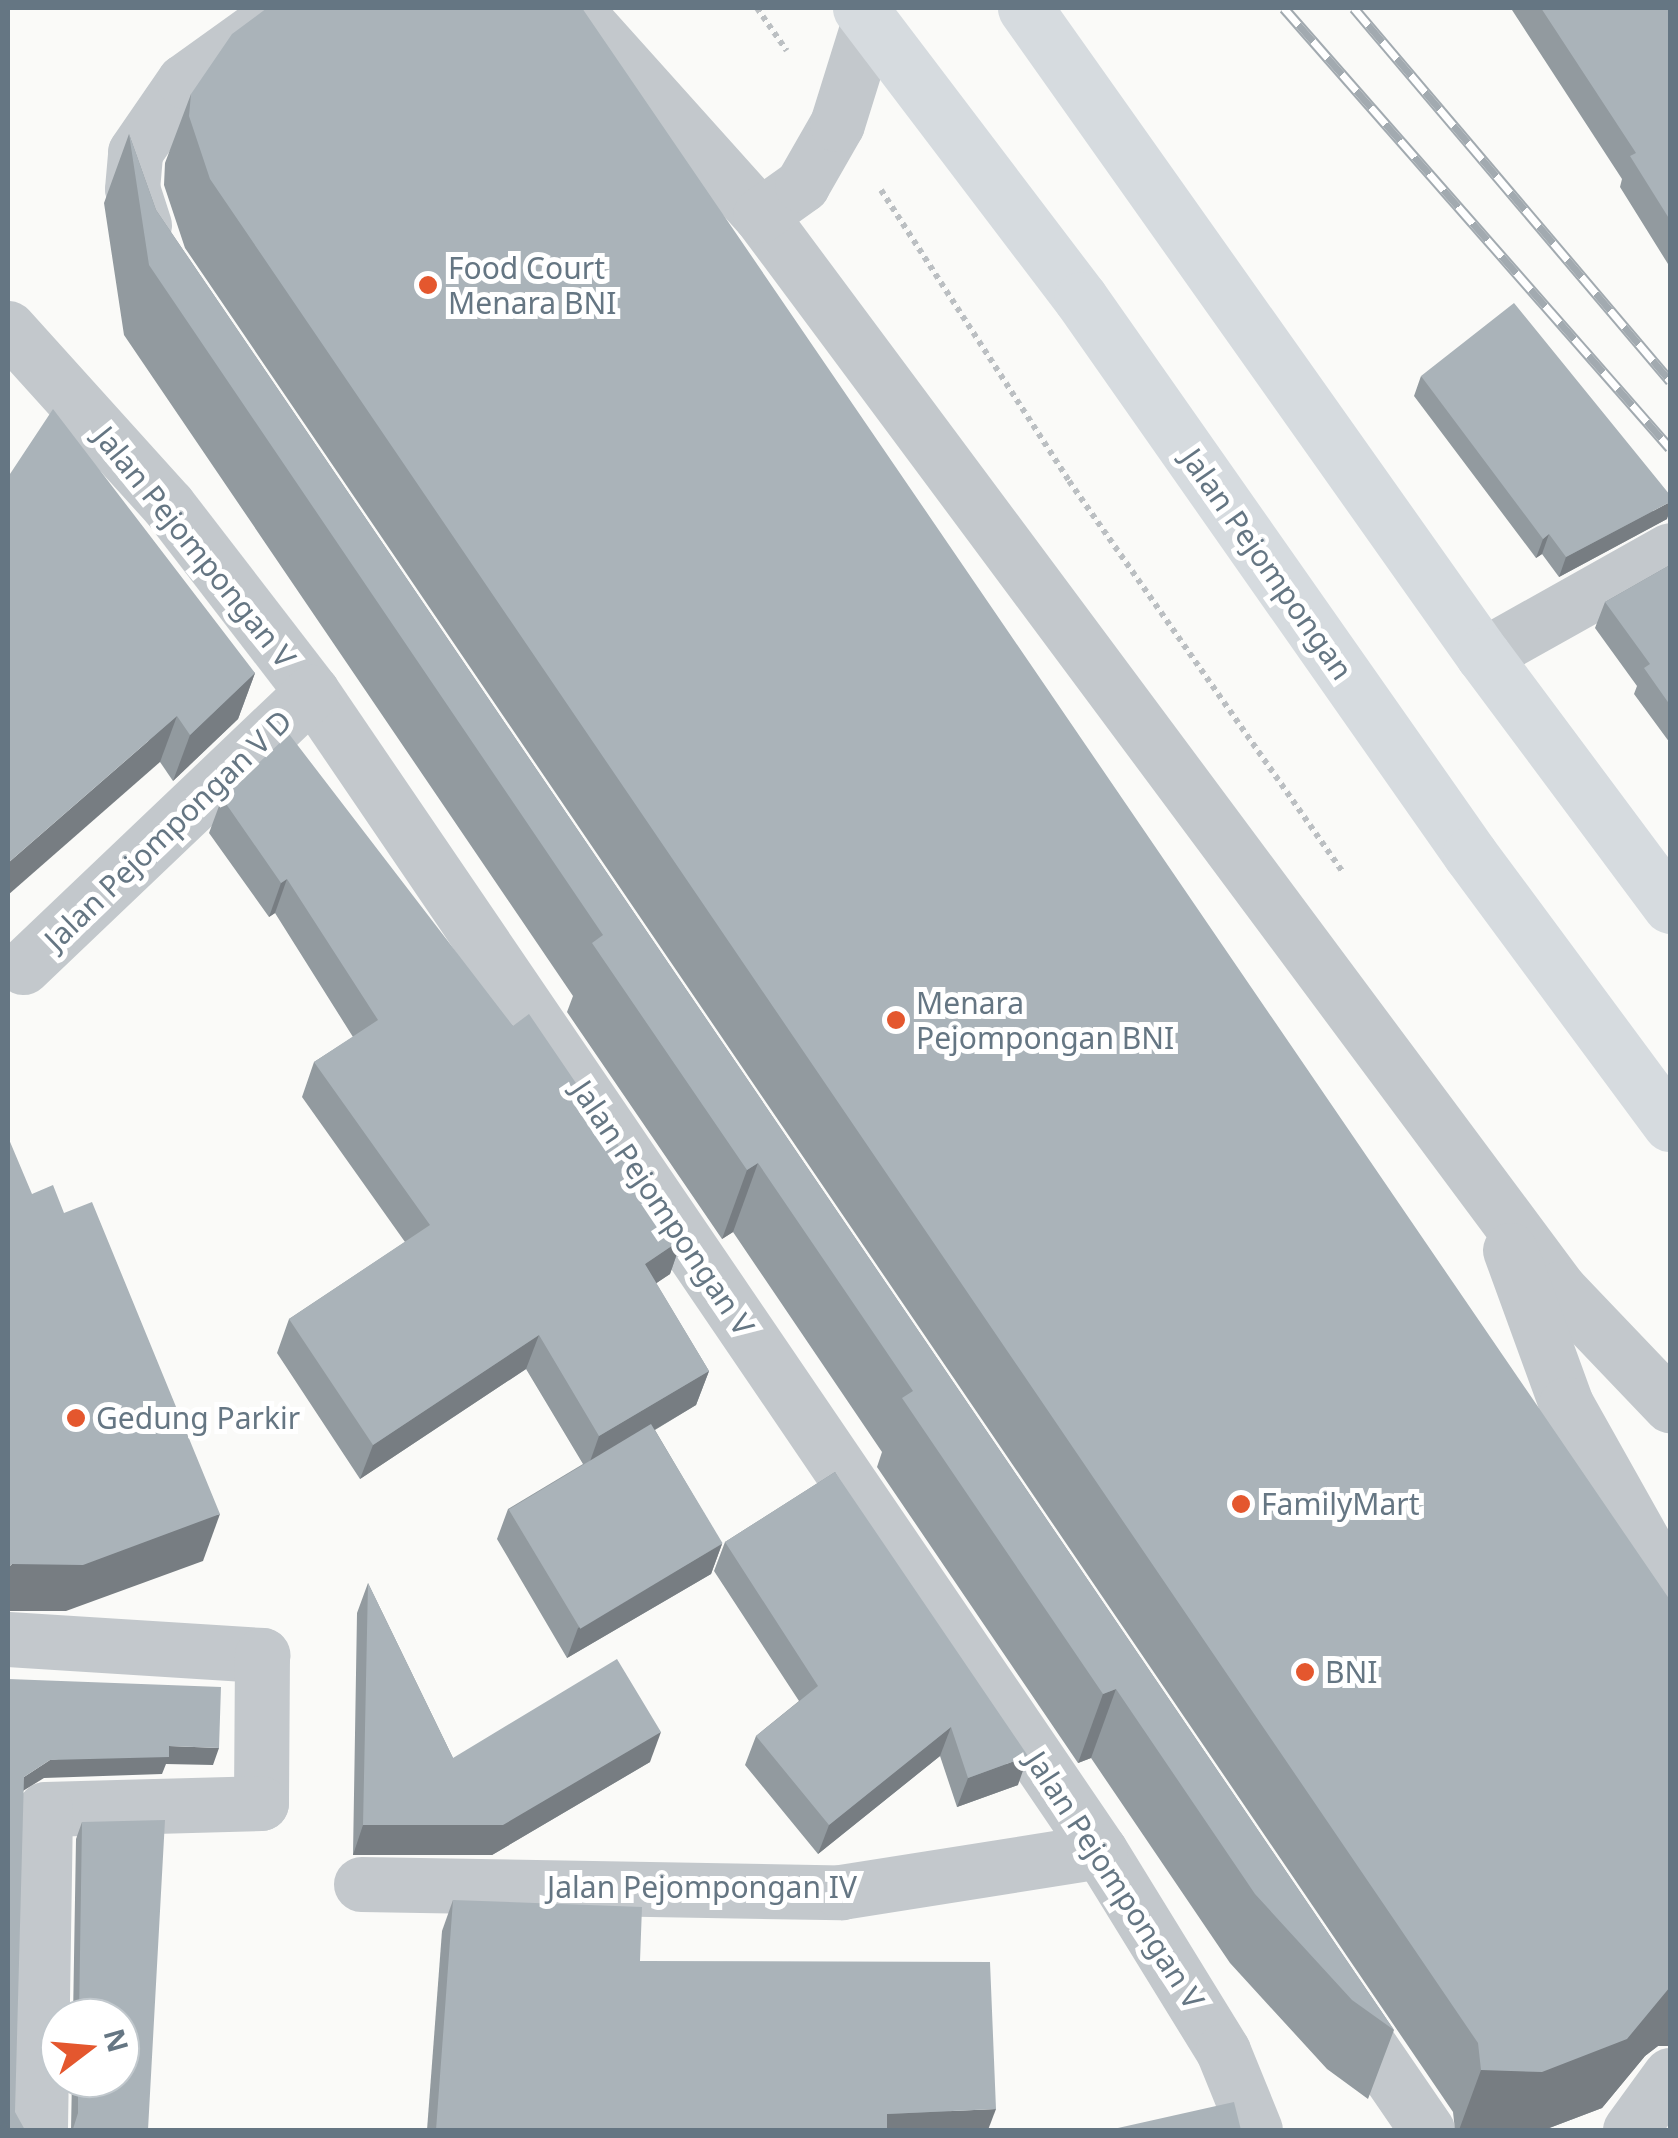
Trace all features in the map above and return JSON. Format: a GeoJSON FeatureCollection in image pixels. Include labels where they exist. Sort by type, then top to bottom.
{"type":"FeatureCollection","features":[{"type":"Feature","properties":{"kind":"main road"},"geometry":{"type":"LineString","coordinates":[[1024,8],[1483,656],[1670,906]]}},
{"type":"Feature","properties":{"kind":"main road","name":"Jalan Pejompongan"},"geometry":{"type":"LineString","coordinates":[[864,14],[1081,299],[1470,854],[1670,1124]]}},
{"type":"Feature","properties":{"kind":"street"},"geometry":{"type":"LineString","coordinates":[[168,278],[132,189],[135,152],[184,81],[286,8]]}},
{"type":"Feature","properties":{"kind":"street"},"geometry":{"type":"LineString","coordinates":[[574,8],[760,214],[1559,1289],[1670,1406]]}},
{"type":"Feature","properties":{"kind":"street"},"geometry":{"type":"LineString","coordinates":[[760,214],[802,184],[837,124],[864,14]]}},
{"type":"Feature","properties":{"kind":"street","name":"Jalan Pejompongan V"},"geometry":{"type":"LineString","coordinates":[[8,328],[168,505],[312,692],[1100,1851],[1223,2051],[1255,2130]]}},
{"type":"Feature","properties":{"kind":"street"},"geometry":{"type":"LineString","coordinates":[[1483,656],[1670,550]]}},
{"type":"Feature","properties":{"kind":"street","name":"Jalan Pejompongan V D"},"geometry":{"type":"LineString","coordinates":[[23,967],[312,692]]}},
{"type":"Feature","properties":{"kind":"street"},"geometry":{"type":"LineString","coordinates":[[1491,1197],[1566,1404],[1670,1590]]}},
{"type":"Feature","properties":{"kind":"street"},"geometry":{"type":"LineString","coordinates":[[8,1639],[262,1655],[261,1803],[45,1809],[40,2130]]}},
{"type":"Feature","properties":{"kind":"street","name":"Jalan Pejompongan IV"},"geometry":{"type":"LineString","coordinates":[[361,1884],[841,1892],[1100,1851]]}},
{"type":"Feature","properties":{"kind":"street"},"geometry":{"type":"LineString","coordinates":[[1304,1950],[1427,2130]]}},
{"type":"Feature","properties":{"kind":"street"},"geometry":{"type":"LineString","coordinates":[[1630,2130],[1670,2075]]}},
{"type":"Feature","properties":{"kind":"path"},"geometry":{"type":"LineString","coordinates":[[757,8],[1020,398],[1069,481],[1355,889]]}},
{"type":"Feature","properties":{"kind":"building","name":"Menara Pejompongan BNI"},"geometry":{"type":"Polygon","coordinates":[[[267,8],[582,8],[1670,1600],[1670,1987],[1627,2039],[1542,2072],[1481,2070],[1478,2043],[210,179],[189,116],[191,94],[232,34],[267,8]]]}},
{"type":"Feature","properties":{"kind":"building"},"geometry":{"type":"Polygon","coordinates":[[[1541,8],[1670,8],[1670,220],[1630,156],[1636,153],[1541,8]]]}},
{"type":"Feature","properties":{"kind":"building"},"geometry":{"type":"Polygon","coordinates":[[[129,134],[156,210],[1394,2030],[1352,2000],[1255,1894],[1116,1689],[1103,1694],[902,1398],[913,1391],[758,1163],[747,1170],[592,943],[603,935],[149,265],[129,134]]]}},
{"type":"Feature","properties":{"kind":"building"},"geometry":{"type":"Polygon","coordinates":[[[1514,303],[1670,495],[1670,502],[1566,557],[1549,534],[1543,539],[1421,376],[1514,303]]]}},
{"type":"Feature","properties":{"kind":"building"},"geometry":{"type":"Polygon","coordinates":[[[53,409],[255,673],[190,735],[177,716],[8,863],[8,477],[53,409]]]}},
{"type":"Feature","properties":{"kind":"building"},"geometry":{"type":"Polygon","coordinates":[[[1670,565],[1670,705],[1644,668],[1650,664],[1605,602],[1670,565]]]}},
{"type":"Feature","properties":{"kind":"building"},"geometry":{"type":"Polygon","coordinates":[[[289,734],[513,1026],[529,1014],[682,1239],[645,1264],[709,1371],[599,1436],[539,1335],[373,1445],[289,1319],[430,1225],[314,1062],[378,1020],[287,879],[281,883],[222,798],[289,734]]]}},
{"type":"Feature","properties":{"kind":"building","name":"Gedung Parkir"},"geometry":{"type":"Polygon","coordinates":[[[8,1137],[32,1194],[53,1185],[64,1213],[92,1202],[220,1514],[83,1565],[12,1564],[8,1568],[8,1137]]]}},
{"type":"Feature","properties":{"kind":"building"},"geometry":{"type":"Polygon","coordinates":[[[651,1424],[723,1543],[580,1629],[509,1509],[651,1424]]]}},
{"type":"Feature","properties":{"kind":"building"},"geometry":{"type":"Polygon","coordinates":[[[835,1472],[1028,1756],[968,1778],[951,1727],[829,1825],[756,1736],[818,1686],[725,1542],[835,1472]]]}},
{"type":"Feature","properties":{"kind":"building"},"geometry":{"type":"Polygon","coordinates":[[[368,1583],[453,1758],[617,1659],[661,1732],[503,1825],[363,1825],[368,1583]]]}},
{"type":"Feature","properties":{"kind":"building"},"geometry":{"type":"Polygon","coordinates":[[[8,1679],[221,1687],[219,1748],[169,1746],[169,1757],[50,1760],[24,1777],[15,2112],[25,2130],[8,2130],[8,1679]]]}},
{"type":"Feature","properties":{"kind":"building"},"geometry":{"type":"Polygon","coordinates":[[[165,1820],[148,2130],[70,2130],[78,2113],[78,2098],[140,2098],[140,1998],[79,1998],[82,1822],[165,1820]]]}},
{"type":"Feature","properties":{"kind":"building"},"geometry":{"type":"Polygon","coordinates":[[[453,1900],[642,1907],[640,1961],[990,1962],[996,2109],[887,2114],[887,2130],[436,2130],[453,1900]]]}},
{"type":"Feature","properties":{"kind":"building"},"geometry":{"type":"Polygon","coordinates":[[[1234,2102],[1241,2130],[1109,2130],[1234,2102]]]}},
{"type":"Feature","properties":{"kind":"railway"},"geometry":{"type":"LineString","coordinates":[[1284,8],[1670,448]]}},
{"type":"Feature","properties":{"kind":"railway"},"geometry":{"type":"LineString","coordinates":[[1354,8],[1670,381]]}},
{"type":"Feature","properties":{"kind":"place","name":"Food Court Menara BNI"},"geometry":{"type":"Point","coordinates":[428,285]}},
{"type":"Feature","properties":{"kind":"place","name":"Menara Pejompongan BNI"},"geometry":{"type":"Point","coordinates":[896,1020]}},
{"type":"Feature","properties":{"kind":"place","name":"Gedung Parkir"},"geometry":{"type":"Point","coordinates":[76,1418]}},
{"type":"Feature","properties":{"kind":"place","name":"FamilyMart"},"geometry":{"type":"Point","coordinates":[1241,1504]}},
{"type":"Feature","properties":{"kind":"place","name":"BNI"},"geometry":{"type":"Point","coordinates":[1305,1672]}}]}
